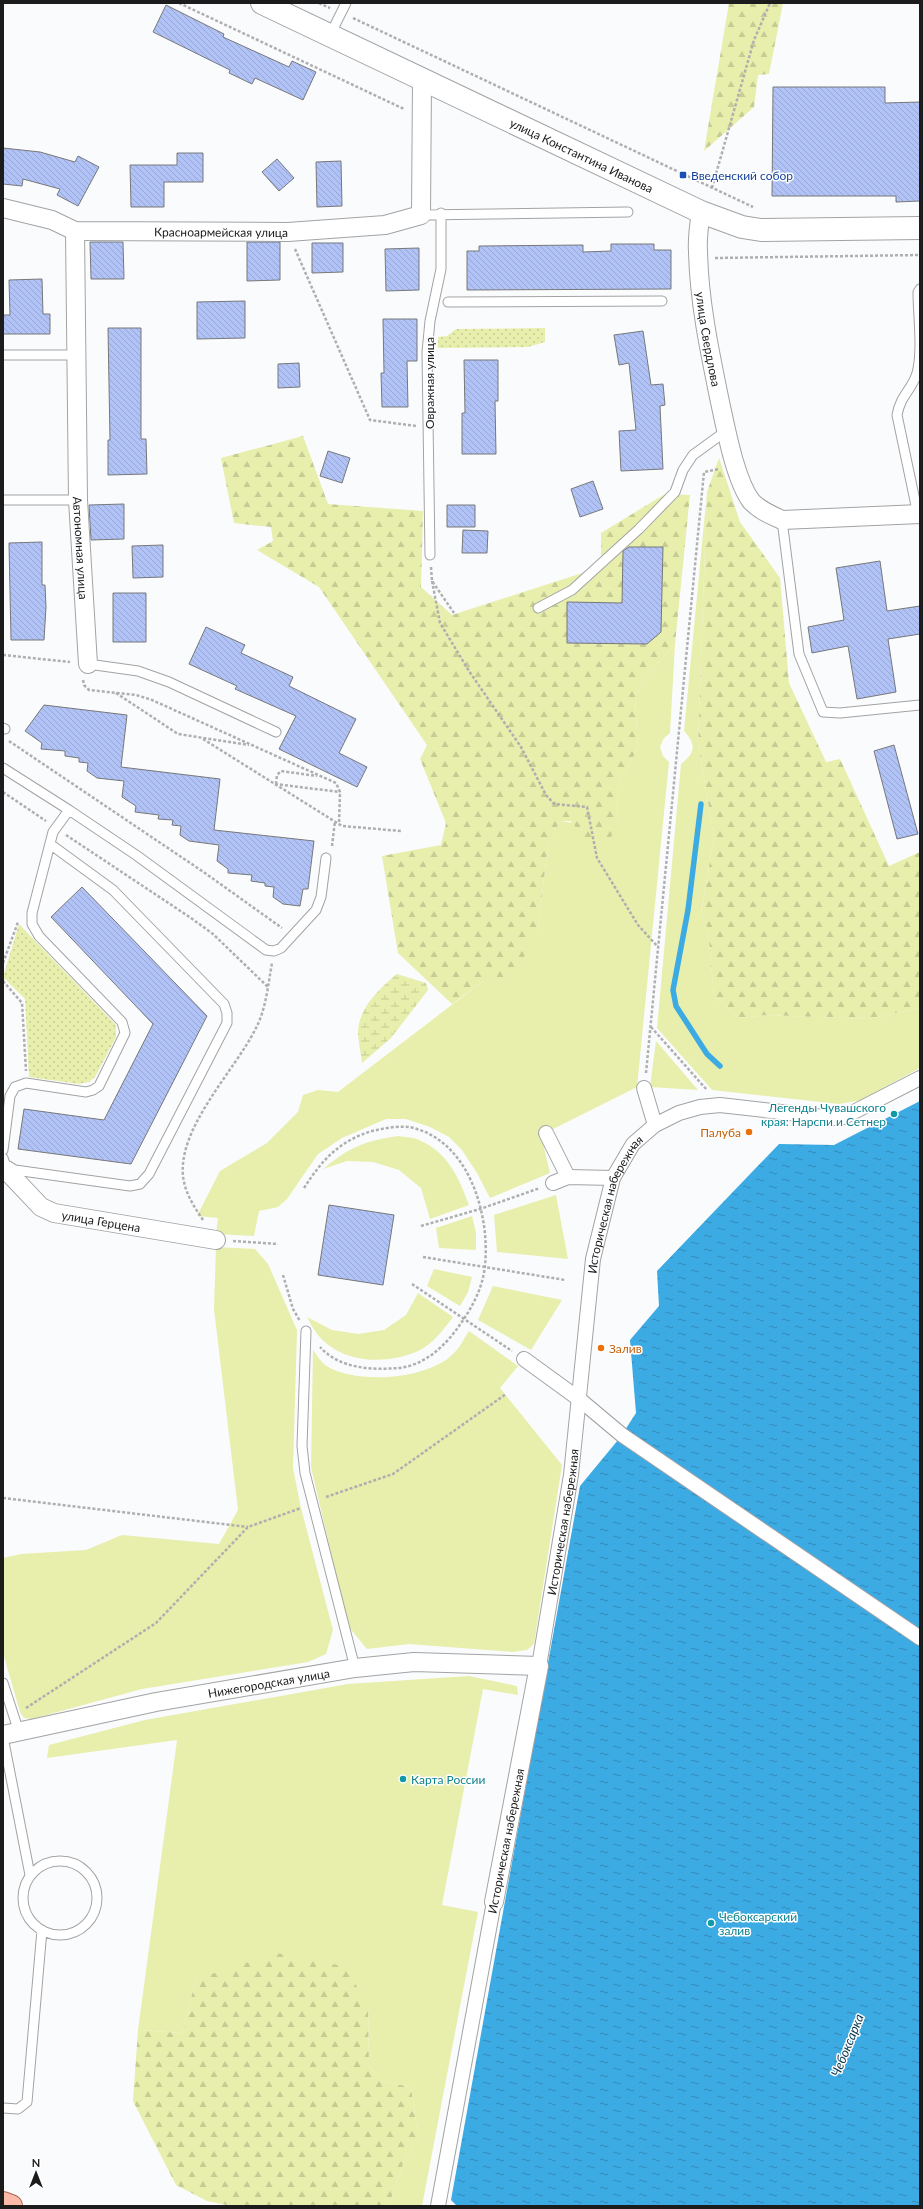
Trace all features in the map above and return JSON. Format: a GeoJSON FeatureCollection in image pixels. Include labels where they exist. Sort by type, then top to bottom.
{"type":"FeatureCollection","features":[{"type":"Feature","properties":{"kind":"main road"},"geometry":{"type":"LineString","coordinates":[[3,2202],[11,2206]]}},
{"type":"Feature","properties":{"kind":"street","name":"улица Константина Иванова"},"geometry":{"type":"LineString","coordinates":[[262,3],[701,212],[742,227],[761,230],[920,228]]}},
{"type":"Feature","properties":{"kind":"street"},"geometry":{"type":"LineString","coordinates":[[422,79],[422,215]]}},
{"type":"Feature","properties":{"kind":"street","name":"Красноармейская улица"},"geometry":{"type":"LineString","coordinates":[[3,208],[52,220],[75,231],[288,232],[385,225],[422,215]]}},
{"type":"Feature","properties":{"kind":"street","name":"улица Свердлова"},"geometry":{"type":"LineString","coordinates":[[701,212],[698,230],[698,252],[702,301],[709,347],[726,431],[735,465],[751,500],[765,512],[782,520]]}},
{"type":"Feature","properties":{"kind":"street","name":"Автономная улица"},"geometry":{"type":"LineString","coordinates":[[75,231],[78,500],[85,663]]}},
{"type":"Feature","properties":{"kind":"street"},"geometry":{"type":"LineString","coordinates":[[782,520],[919,514]]}},
{"type":"Feature","properties":{"kind":"street","name":"Историческая набережная"},"geometry":{"type":"LineString","coordinates":[[438,2206],[539,1666],[571,1475],[593,1259],[613,1178],[633,1144],[655,1126],[680,1113],[700,1107],[720,1105],[834,1118],[844,1117],[920,1078]]}},
{"type":"Feature","properties":{"kind":"street"},"geometry":{"type":"LineString","coordinates":[[644,1088],[655,1126]]}},
{"type":"Feature","properties":{"kind":"street"},"geometry":{"type":"LineString","coordinates":[[546,1133],[568,1177]]}},
{"type":"Feature","properties":{"kind":"street","name":"улица Герцена"},"geometry":{"type":"LineString","coordinates":[[3,1170],[41,1207],[54,1213],[216,1240]]}},
{"type":"Feature","properties":{"kind":"street"},"geometry":{"type":"LineString","coordinates":[[553,1183],[568,1177],[613,1178]]}},
{"type":"Feature","properties":{"kind":"street"},"geometry":{"type":"LineString","coordinates":[[524,1359],[579,1399],[622,1435],[920,1638]]}},
{"type":"Feature","properties":{"kind":"street","name":"Нижегородская улица"},"geometry":{"type":"LineString","coordinates":[[9,1730],[156,1702],[355,1668],[414,1662],[539,1666]]}},
{"type":"Feature","properties":{"kind":"lane"},"geometry":{"type":"LineString","coordinates":[[330,35],[345,3]]}},
{"type":"Feature","properties":{"kind":"lane","name":"Красноармейская улица"},"geometry":{"type":"LineString","coordinates":[[422,215],[441,213],[628,212]]}},
{"type":"Feature","properties":{"kind":"lane","name":"Овражная улица"},"geometry":{"type":"LineString","coordinates":[[430,555],[428,345],[441,269],[441,213]]}},
{"type":"Feature","properties":{"kind":"lane"},"geometry":{"type":"LineString","coordinates":[[919,514],[897,415],[900,401],[916,375],[919,362],[918,292],[920,289]]}},
{"type":"Feature","properties":{"kind":"lane"},"geometry":{"type":"LineString","coordinates":[[448,302],[662,301]]}},
{"type":"Feature","properties":{"kind":"lane"},"geometry":{"type":"LineString","coordinates":[[3,355],[77,355]]}},
{"type":"Feature","properties":{"kind":"lane"},"geometry":{"type":"LineString","coordinates":[[538,608],[572,590],[639,528],[675,492],[683,470],[693,455],[726,431]]}},
{"type":"Feature","properties":{"kind":"lane"},"geometry":{"type":"LineString","coordinates":[[3,500],[78,500]]}},
{"type":"Feature","properties":{"kind":"lane"},"geometry":{"type":"LineString","coordinates":[[782,520],[799,654],[823,712],[840,713],[920,705]]}},
{"type":"Feature","properties":{"kind":"lane"},"geometry":{"type":"LineString","coordinates":[[85,663],[138,671],[169,682],[276,732]]}},
{"type":"Feature","properties":{"kind":"lane"},"geometry":{"type":"LineString","coordinates":[[3,768],[69,810],[173,881],[262,948],[274,951],[281,948],[312,916],[319,904],[328,856]]}},
{"type":"Feature","properties":{"kind":"lane"},"geometry":{"type":"LineString","coordinates":[[3,1150],[12,1091],[19,1084],[86,1092],[93,1090],[99,1086],[125,1033],[122,1022],[39,936],[32,924],[32,913],[55,827],[69,810]]}},
{"type":"Feature","properties":{"kind":"lane"},"geometry":{"type":"LineString","coordinates":[[3,1158],[5,1164],[15,1170],[130,1186],[140,1184],[146,1179],[227,1023],[228,1018],[224,1004],[119,895],[97,877],[50,844]]}},
{"type":"Feature","properties":{"kind":"lane"},"geometry":{"type":"LineString","coordinates":[[306,1331],[302,1446],[305,1473],[355,1668]]}},
{"type":"Feature","properties":{"kind":"lane"},"geometry":{"type":"LineString","coordinates":[[3,1683],[30,1875]]}},
{"type":"Feature","properties":{"kind":"lane"},"geometry":{"type":"LineString","coordinates":[[66,1862],[82,1869],[90,1877],[95,1887],[97,1899],[95,1910],[88,1921],[79,1930],[67,1934],[54,1934],[42,1930],[32,1922],[25,1912],[23,1899],[24,1887],[30,1875],[49,1863],[66,1862]]}},
{"type":"Feature","properties":{"kind":"lane"},"geometry":{"type":"LineString","coordinates":[[3,2108],[18,2109],[27,2102],[42,1930]]}},
{"type":"Feature","properties":{"kind":"path"},"geometry":{"type":"LineString","coordinates":[[179,3],[402,109]]}},
{"type":"Feature","properties":{"kind":"path"},"geometry":{"type":"LineString","coordinates":[[319,3],[757,210]]}},
{"type":"Feature","properties":{"kind":"path"},"geometry":{"type":"LineString","coordinates":[[712,188],[754,40],[770,3]]}},
{"type":"Feature","properties":{"kind":"path"},"geometry":{"type":"LineString","coordinates":[[288,232],[370,420],[428,428]]}},
{"type":"Feature","properties":{"kind":"path"},"geometry":{"type":"LineString","coordinates":[[710,258],[920,255]]}},
{"type":"Feature","properties":{"kind":"path"},"geometry":{"type":"LineString","coordinates":[[644,1088],[704,472],[735,465]]}},
{"type":"Feature","properties":{"kind":"path"},"geometry":{"type":"LineString","coordinates":[[430,555],[432,581],[440,623],[468,670],[521,747],[550,800],[554,804],[587,807],[597,858],[638,925],[658,947]]}},
{"type":"Feature","properties":{"kind":"path"},"geometry":{"type":"LineString","coordinates":[[432,581],[454,613]]}},
{"type":"Feature","properties":{"kind":"path"},"geometry":{"type":"LineString","coordinates":[[3,655],[85,663],[83,682],[87,689],[152,700],[336,783],[340,792],[339,824]]}},
{"type":"Feature","properties":{"kind":"path"},"geometry":{"type":"LineString","coordinates":[[115,693],[172,732],[203,739],[252,745]]}},
{"type":"Feature","properties":{"kind":"path"},"geometry":{"type":"LineString","coordinates":[[3,738],[205,873],[293,936]]}},
{"type":"Feature","properties":{"kind":"path"},"geometry":{"type":"LineString","coordinates":[[203,739],[339,824],[354,828],[401,831]]}},
{"type":"Feature","properties":{"kind":"path"},"geometry":{"type":"LineString","coordinates":[[274,784],[277,775],[281,771],[321,776]]}},
{"type":"Feature","properties":{"kind":"path"},"geometry":{"type":"LineString","coordinates":[[274,784],[340,792]]}},
{"type":"Feature","properties":{"kind":"path"},"geometry":{"type":"LineString","coordinates":[[3,792],[191,918],[212,934],[268,987]]}},
{"type":"Feature","properties":{"kind":"path"},"geometry":{"type":"LineString","coordinates":[[328,856],[335,821]]}},
{"type":"Feature","properties":{"kind":"path"},"geometry":{"type":"LineString","coordinates":[[3,963],[16,924],[32,913]]}},
{"type":"Feature","properties":{"kind":"path"},"geometry":{"type":"LineString","coordinates":[[274,951],[268,987],[262,1013],[256,1029],[194,1128],[185,1149],[183,1164],[188,1194],[216,1240],[278,1244]]}},
{"type":"Feature","properties":{"kind":"path"},"geometry":{"type":"LineString","coordinates":[[3,981],[22,1003],[26,1084]]}},
{"type":"Feature","properties":{"kind":"path"},"geometry":{"type":"LineString","coordinates":[[650,1026],[720,1105]]}},
{"type":"Feature","properties":{"kind":"path"},"geometry":{"type":"LineString","coordinates":[[283,1275],[293,1309],[306,1331],[322,1350],[340,1361],[358,1367],[381,1369],[402,1367],[419,1362],[436,1352],[451,1338],[465,1318],[476,1297],[485,1267],[486,1248],[480,1209],[471,1182],[458,1159],[445,1145],[417,1128],[402,1127],[381,1129],[362,1134],[338,1147],[320,1163],[304,1188]]}},
{"type":"Feature","properties":{"kind":"path"},"geometry":{"type":"LineString","coordinates":[[421,1226],[480,1209],[553,1183]]}},
{"type":"Feature","properties":{"kind":"path"},"geometry":{"type":"LineString","coordinates":[[423,1257],[565,1280]]}},
{"type":"Feature","properties":{"kind":"path"},"geometry":{"type":"LineString","coordinates":[[412,1284],[465,1318],[524,1359]]}},
{"type":"Feature","properties":{"kind":"path"},"geometry":{"type":"LineString","coordinates":[[9,1730],[156,1623],[248,1527],[312,1502],[393,1474],[506,1394]]}},
{"type":"Feature","properties":{"kind":"path"},"geometry":{"type":"LineString","coordinates":[[3,1498],[248,1527]]}},
{"type":"Feature","properties":{"kind":"green space"},"geometry":{"type":"Polygon","coordinates":[[[729,3],[783,3],[769,74],[758,75],[754,107],[704,151],[729,3]]]}},
{"type":"Feature","properties":{"kind":"green space"},"geometry":{"type":"Polygon","coordinates":[[[545,328],[545,342],[528,347],[438,348],[438,337],[447,336],[456,329],[545,328]]]}},
{"type":"Feature","properties":{"kind":"green space"},"geometry":{"type":"Polygon","coordinates":[[[303,436],[328,504],[423,511],[421,587],[452,615],[601,567],[601,533],[665,494],[690,495],[675,644],[642,681],[635,699],[638,748],[617,786],[618,829],[608,840],[586,841],[571,821],[560,821],[548,845],[538,928],[521,963],[502,981],[483,981],[452,1004],[398,953],[382,856],[441,845],[446,823],[420,759],[427,745],[319,587],[257,550],[273,541],[271,527],[234,523],[221,458],[303,436]]]}},
{"type":"Feature","properties":{"kind":"green space"},"geometry":{"type":"Polygon","coordinates":[[[719,458],[740,522],[780,578],[789,683],[826,762],[840,759],[889,866],[920,852],[920,1008],[868,1019],[766,1015],[740,1018],[714,996],[708,929],[701,914],[714,837],[698,744],[707,492],[719,458]]]}},
{"type":"Feature","properties":{"kind":"green space"},"geometry":{"type":"Polygon","coordinates":[[[707,492],[698,744],[714,837],[701,913],[708,929],[714,996],[740,1018],[766,1015],[868,1019],[920,1008],[920,1068],[861,1100],[839,1104],[712,1090],[657,1028],[681,764],[692,752],[693,748],[691,740],[684,731],[707,492]]]}},
{"type":"Feature","properties":{"kind":"green space"},"geometry":{"type":"Polygon","coordinates":[[[675,644],[670,733],[664,738],[660,747],[663,756],[669,762],[637,1087],[541,1135],[550,1173],[490,1198],[477,1173],[462,1150],[449,1137],[430,1127],[406,1119],[386,1119],[342,1138],[318,1154],[287,1199],[278,1207],[259,1211],[254,1236],[216,1234],[218,1218],[197,1216],[220,1171],[267,1143],[298,1112],[303,1095],[318,1090],[338,1092],[483,981],[502,981],[538,928],[548,845],[560,821],[618,829],[617,786],[638,748],[635,699],[642,681],[675,644]]]}},
{"type":"Feature","properties":{"kind":"green space"},"geometry":{"type":"Polygon","coordinates":[[[19,924],[116,1025],[116,1037],[95,1077],[89,1082],[79,1084],[29,1077],[25,999],[3,977],[19,924]]]}},
{"type":"Feature","properties":{"kind":"green space"},"geometry":{"type":"Polygon","coordinates":[[[397,974],[426,983],[428,990],[391,1038],[362,1063],[358,1035],[361,1017],[370,1000],[397,974]]]}},
{"type":"Feature","properties":{"kind":"green space"},"geometry":{"type":"Polygon","coordinates":[[[656,1041],[698,1090],[650,1087],[656,1041]]]}},
{"type":"Feature","properties":{"kind":"green space"},"geometry":{"type":"Polygon","coordinates":[[[398,1136],[417,1139],[438,1151],[451,1167],[461,1185],[469,1205],[430,1219],[421,1188],[399,1170],[373,1162],[347,1161],[323,1169],[341,1155],[358,1146],[376,1140],[398,1136]]]}},
{"type":"Feature","properties":{"kind":"green space"},"geometry":{"type":"Polygon","coordinates":[[[556,1195],[568,1259],[497,1252],[494,1215],[556,1195]]]}},
{"type":"Feature","properties":{"kind":"green space"},"geometry":{"type":"Polygon","coordinates":[[[472,1216],[476,1233],[476,1250],[439,1248],[436,1228],[472,1216]]]}},
{"type":"Feature","properties":{"kind":"green space"},"geometry":{"type":"Polygon","coordinates":[[[216,1247],[255,1249],[268,1264],[297,1330],[293,1468],[301,1508],[333,1630],[326,1654],[308,1662],[142,1689],[32,1719],[24,1718],[20,1712],[3,1653],[3,1558],[21,1554],[86,1550],[122,1535],[219,1544],[238,1510],[214,1309],[216,1247]]]}},
{"type":"Feature","properties":{"kind":"green space"},"geometry":{"type":"Polygon","coordinates":[[[434,1269],[472,1277],[468,1292],[460,1306],[427,1286],[434,1269]]]}},
{"type":"Feature","properties":{"kind":"green space"},"geometry":{"type":"Polygon","coordinates":[[[493,1286],[562,1300],[531,1350],[478,1320],[493,1286]]]}},
{"type":"Feature","properties":{"kind":"green space"},"geometry":{"type":"Polygon","coordinates":[[[418,1293],[453,1317],[446,1327],[428,1345],[406,1356],[379,1360],[365,1359],[339,1352],[328,1345],[318,1335],[307,1317],[332,1330],[358,1334],[384,1330],[406,1315],[418,1293]]]}},
{"type":"Feature","properties":{"kind":"green space"},"geometry":{"type":"Polygon","coordinates":[[[469,1331],[518,1366],[500,1388],[562,1465],[534,1644],[527,1650],[512,1652],[409,1644],[367,1649],[348,1626],[311,1467],[313,1350],[325,1365],[338,1371],[354,1375],[390,1377],[426,1370],[441,1363],[455,1352],[469,1331]]]}},
{"type":"Feature","properties":{"kind":"green space"},"geometry":{"type":"Polygon","coordinates":[[[469,1676],[517,1686],[518,1695],[483,1689],[442,1905],[478,1912],[422,2206],[387,2206],[389,2205],[403,2164],[418,2136],[411,2087],[381,2081],[369,2065],[368,2003],[196,1979],[182,2033],[138,2030],[177,1740],[47,1758],[49,1745],[145,1720],[348,1684],[469,1676]]]}},
{"type":"Feature","properties":{"kind":"green space"},"geometry":{"type":"Polygon","coordinates":[[[277,1953],[343,1966],[368,2003],[369,2065],[381,2081],[411,2087],[418,2136],[403,2164],[389,2205],[387,2206],[231,2206],[207,2201],[176,2185],[133,2101],[138,2030],[182,2033],[196,1979],[277,1953]]]}},
{"type":"Feature","properties":{"kind":"water"},"geometry":{"type":"Polygon","coordinates":[[[920,1101],[920,1630],[625,1430],[636,1413],[630,1340],[659,1306],[657,1271],[779,1144],[834,1145],[920,1101]]]}},
{"type":"Feature","properties":{"kind":"water","name":"Чебоксарский залив"},"geometry":{"type":"Polygon","coordinates":[[[618,1440],[920,1646],[920,2206],[457,2206],[451,2200],[580,1486],[618,1440]]]}},
{"type":"Feature","properties":{"kind":"building"},"geometry":{"type":"Polygon","coordinates":[[[166,5],[224,34],[223,37],[289,67],[292,61],[316,72],[303,100],[255,78],[252,84],[229,73],[230,70],[153,32],[166,5]]]}},
{"type":"Feature","properties":{"kind":"building"},"geometry":{"type":"Polygon","coordinates":[[[773,87],[885,87],[885,103],[920,102],[920,201],[896,202],[896,196],[772,196],[773,87]]]}},
{"type":"Feature","properties":{"kind":"building"},"geometry":{"type":"Polygon","coordinates":[[[3,148],[40,152],[75,162],[78,156],[99,167],[78,206],[57,195],[60,189],[23,179],[22,186],[3,184],[3,148]]]}},
{"type":"Feature","properties":{"kind":"building"},"geometry":{"type":"Polygon","coordinates":[[[177,153],[203,153],[203,182],[164,182],[164,207],[131,207],[130,165],[177,165],[177,153]]]}},
{"type":"Feature","properties":{"kind":"building"},"geometry":{"type":"Polygon","coordinates":[[[277,159],[294,178],[279,191],[262,172],[277,159]]]}},
{"type":"Feature","properties":{"kind":"building"},"geometry":{"type":"Polygon","coordinates":[[[341,161],[342,206],[317,207],[316,162],[341,161]]]}},
{"type":"Feature","properties":{"kind":"building"},"geometry":{"type":"Polygon","coordinates":[[[90,242],[123,242],[124,279],[91,279],[90,242]]]}},
{"type":"Feature","properties":{"kind":"building"},"geometry":{"type":"Polygon","coordinates":[[[247,242],[280,242],[280,280],[247,281],[247,242]]]}},
{"type":"Feature","properties":{"kind":"building"},"geometry":{"type":"Polygon","coordinates":[[[312,243],[343,243],[343,272],[312,273],[312,243]]]}},
{"type":"Feature","properties":{"kind":"building"},"geometry":{"type":"Polygon","coordinates":[[[611,244],[654,244],[654,250],[671,250],[671,289],[467,290],[467,251],[479,251],[479,246],[583,245],[583,252],[611,251],[611,244]]]}},
{"type":"Feature","properties":{"kind":"building"},"geometry":{"type":"Polygon","coordinates":[[[419,248],[419,290],[386,291],[385,249],[419,248]]]}},
{"type":"Feature","properties":{"kind":"building"},"geometry":{"type":"Polygon","coordinates":[[[42,279],[43,314],[50,314],[50,334],[3,334],[3,315],[10,315],[9,280],[42,279]]]}},
{"type":"Feature","properties":{"kind":"building"},"geometry":{"type":"Polygon","coordinates":[[[245,301],[245,338],[197,339],[197,302],[245,301]]]}},
{"type":"Feature","properties":{"kind":"building"},"geometry":{"type":"Polygon","coordinates":[[[383,319],[417,319],[417,361],[407,361],[408,407],[382,407],[381,373],[384,373],[383,319]]]}},
{"type":"Feature","properties":{"kind":"building"},"geometry":{"type":"Polygon","coordinates":[[[108,328],[141,328],[141,439],[146,439],[147,474],[108,475],[108,440],[110,440],[108,328]]]}},
{"type":"Feature","properties":{"kind":"building"},"geometry":{"type":"Polygon","coordinates":[[[643,331],[651,385],[663,384],[665,405],[660,406],[663,469],[621,471],[619,431],[636,430],[629,363],[619,365],[614,335],[643,331]]]}},
{"type":"Feature","properties":{"kind":"building"},"geometry":{"type":"Polygon","coordinates":[[[464,360],[498,360],[498,401],[495,401],[496,454],[462,454],[462,413],[465,413],[464,360]]]}},
{"type":"Feature","properties":{"kind":"building"},"geometry":{"type":"Polygon","coordinates":[[[299,363],[300,387],[278,388],[278,364],[299,363]]]}},
{"type":"Feature","properties":{"kind":"building"},"geometry":{"type":"Polygon","coordinates":[[[328,451],[350,458],[342,483],[320,476],[328,451]]]}},
{"type":"Feature","properties":{"kind":"building"},"geometry":{"type":"Polygon","coordinates":[[[593,481],[603,509],[580,517],[571,489],[593,481]]]}},
{"type":"Feature","properties":{"kind":"building"},"geometry":{"type":"Polygon","coordinates":[[[124,504],[124,539],[91,540],[89,505],[124,504]]]}},
{"type":"Feature","properties":{"kind":"building"},"geometry":{"type":"Polygon","coordinates":[[[447,505],[475,505],[475,527],[447,527],[447,505]]]}},
{"type":"Feature","properties":{"kind":"building"},"geometry":{"type":"Polygon","coordinates":[[[463,530],[488,531],[487,553],[462,553],[463,530]]]}},
{"type":"Feature","properties":{"kind":"building"},"geometry":{"type":"Polygon","coordinates":[[[42,542],[42,585],[45,585],[46,607],[44,640],[11,640],[9,543],[42,542]]]}},
{"type":"Feature","properties":{"kind":"building"},"geometry":{"type":"Polygon","coordinates":[[[163,545],[163,577],[133,578],[132,546],[163,545]]]}},
{"type":"Feature","properties":{"kind":"building"},"geometry":{"type":"Polygon","coordinates":[[[629,547],[663,547],[661,632],[647,644],[567,643],[567,602],[622,603],[623,551],[629,547]]]}},
{"type":"Feature","properties":{"kind":"building"},"geometry":{"type":"Polygon","coordinates":[[[880,561],[887,611],[920,606],[920,634],[888,639],[896,692],[857,699],[848,646],[812,653],[808,627],[844,620],[836,568],[880,561]]]}},
{"type":"Feature","properties":{"kind":"building"},"geometry":{"type":"Polygon","coordinates":[[[113,593],[146,593],[146,642],[113,642],[113,593]]]}},
{"type":"Feature","properties":{"kind":"building"},"geometry":{"type":"Polygon","coordinates":[[[206,627],[245,645],[241,653],[293,677],[289,686],[356,719],[339,753],[367,767],[357,787],[279,749],[296,716],[235,689],[237,686],[189,664],[206,627]]]}},
{"type":"Feature","properties":{"kind":"building"},"geometry":{"type":"Polygon","coordinates":[[[44,705],[127,715],[121,767],[220,779],[214,830],[314,841],[308,889],[303,889],[300,906],[283,904],[273,897],[274,887],[265,886],[265,883],[251,881],[252,875],[228,873],[228,869],[217,861],[219,845],[189,841],[180,835],[181,826],[172,825],[173,820],[158,819],[159,815],[135,812],[136,806],[122,797],[124,781],[97,778],[87,771],[88,763],[79,762],[79,758],[65,756],[65,751],[41,749],[42,743],[25,731],[44,705]]]}},
{"type":"Feature","properties":{"kind":"building"},"geometry":{"type":"Polygon","coordinates":[[[894,745],[918,834],[897,839],[874,751],[894,745]]]}},
{"type":"Feature","properties":{"kind":"building"},"geometry":{"type":"Polygon","coordinates":[[[82,887],[207,1016],[131,1164],[18,1149],[24,1109],[104,1120],[153,1024],[51,917],[82,887]]]}},
{"type":"Feature","properties":{"kind":"building"},"geometry":{"type":"Polygon","coordinates":[[[329,1205],[394,1215],[383,1285],[318,1275],[329,1205]]]}},
{"type":"Feature","properties":{"kind":"waterway"},"geometry":{"type":"LineString","coordinates":[[701,804],[688,910],[673,990],[676,1006],[707,1054],[720,1066]]}},
{"type":"Feature","properties":{"kind":"place","name":"Введенский собор"},"geometry":{"type":"Point","coordinates":[683,175]}},
{"type":"Feature","properties":{"kind":"place","name":"Легенды Чувашского края: Нарспи и Сетнер"},"geometry":{"type":"Point","coordinates":[894,1114]}},
{"type":"Feature","properties":{"kind":"place","name":"Палуба"},"geometry":{"type":"Point","coordinates":[749,1132]}},
{"type":"Feature","properties":{"kind":"place","name":"Залив"},"geometry":{"type":"Point","coordinates":[601,1348]}},
{"type":"Feature","properties":{"kind":"place","name":"Карта России"},"geometry":{"type":"Point","coordinates":[403,1779]}},
{"type":"Feature","properties":{"kind":"place","name":"Чебоксарский залив"},"geometry":{"type":"Point","coordinates":[711,1923]}},
{"type":"Feature","properties":{"kind":"water label","name":"Чебоксарка"},"geometry":{"type":"Point","coordinates":[847,2045]}}]}
